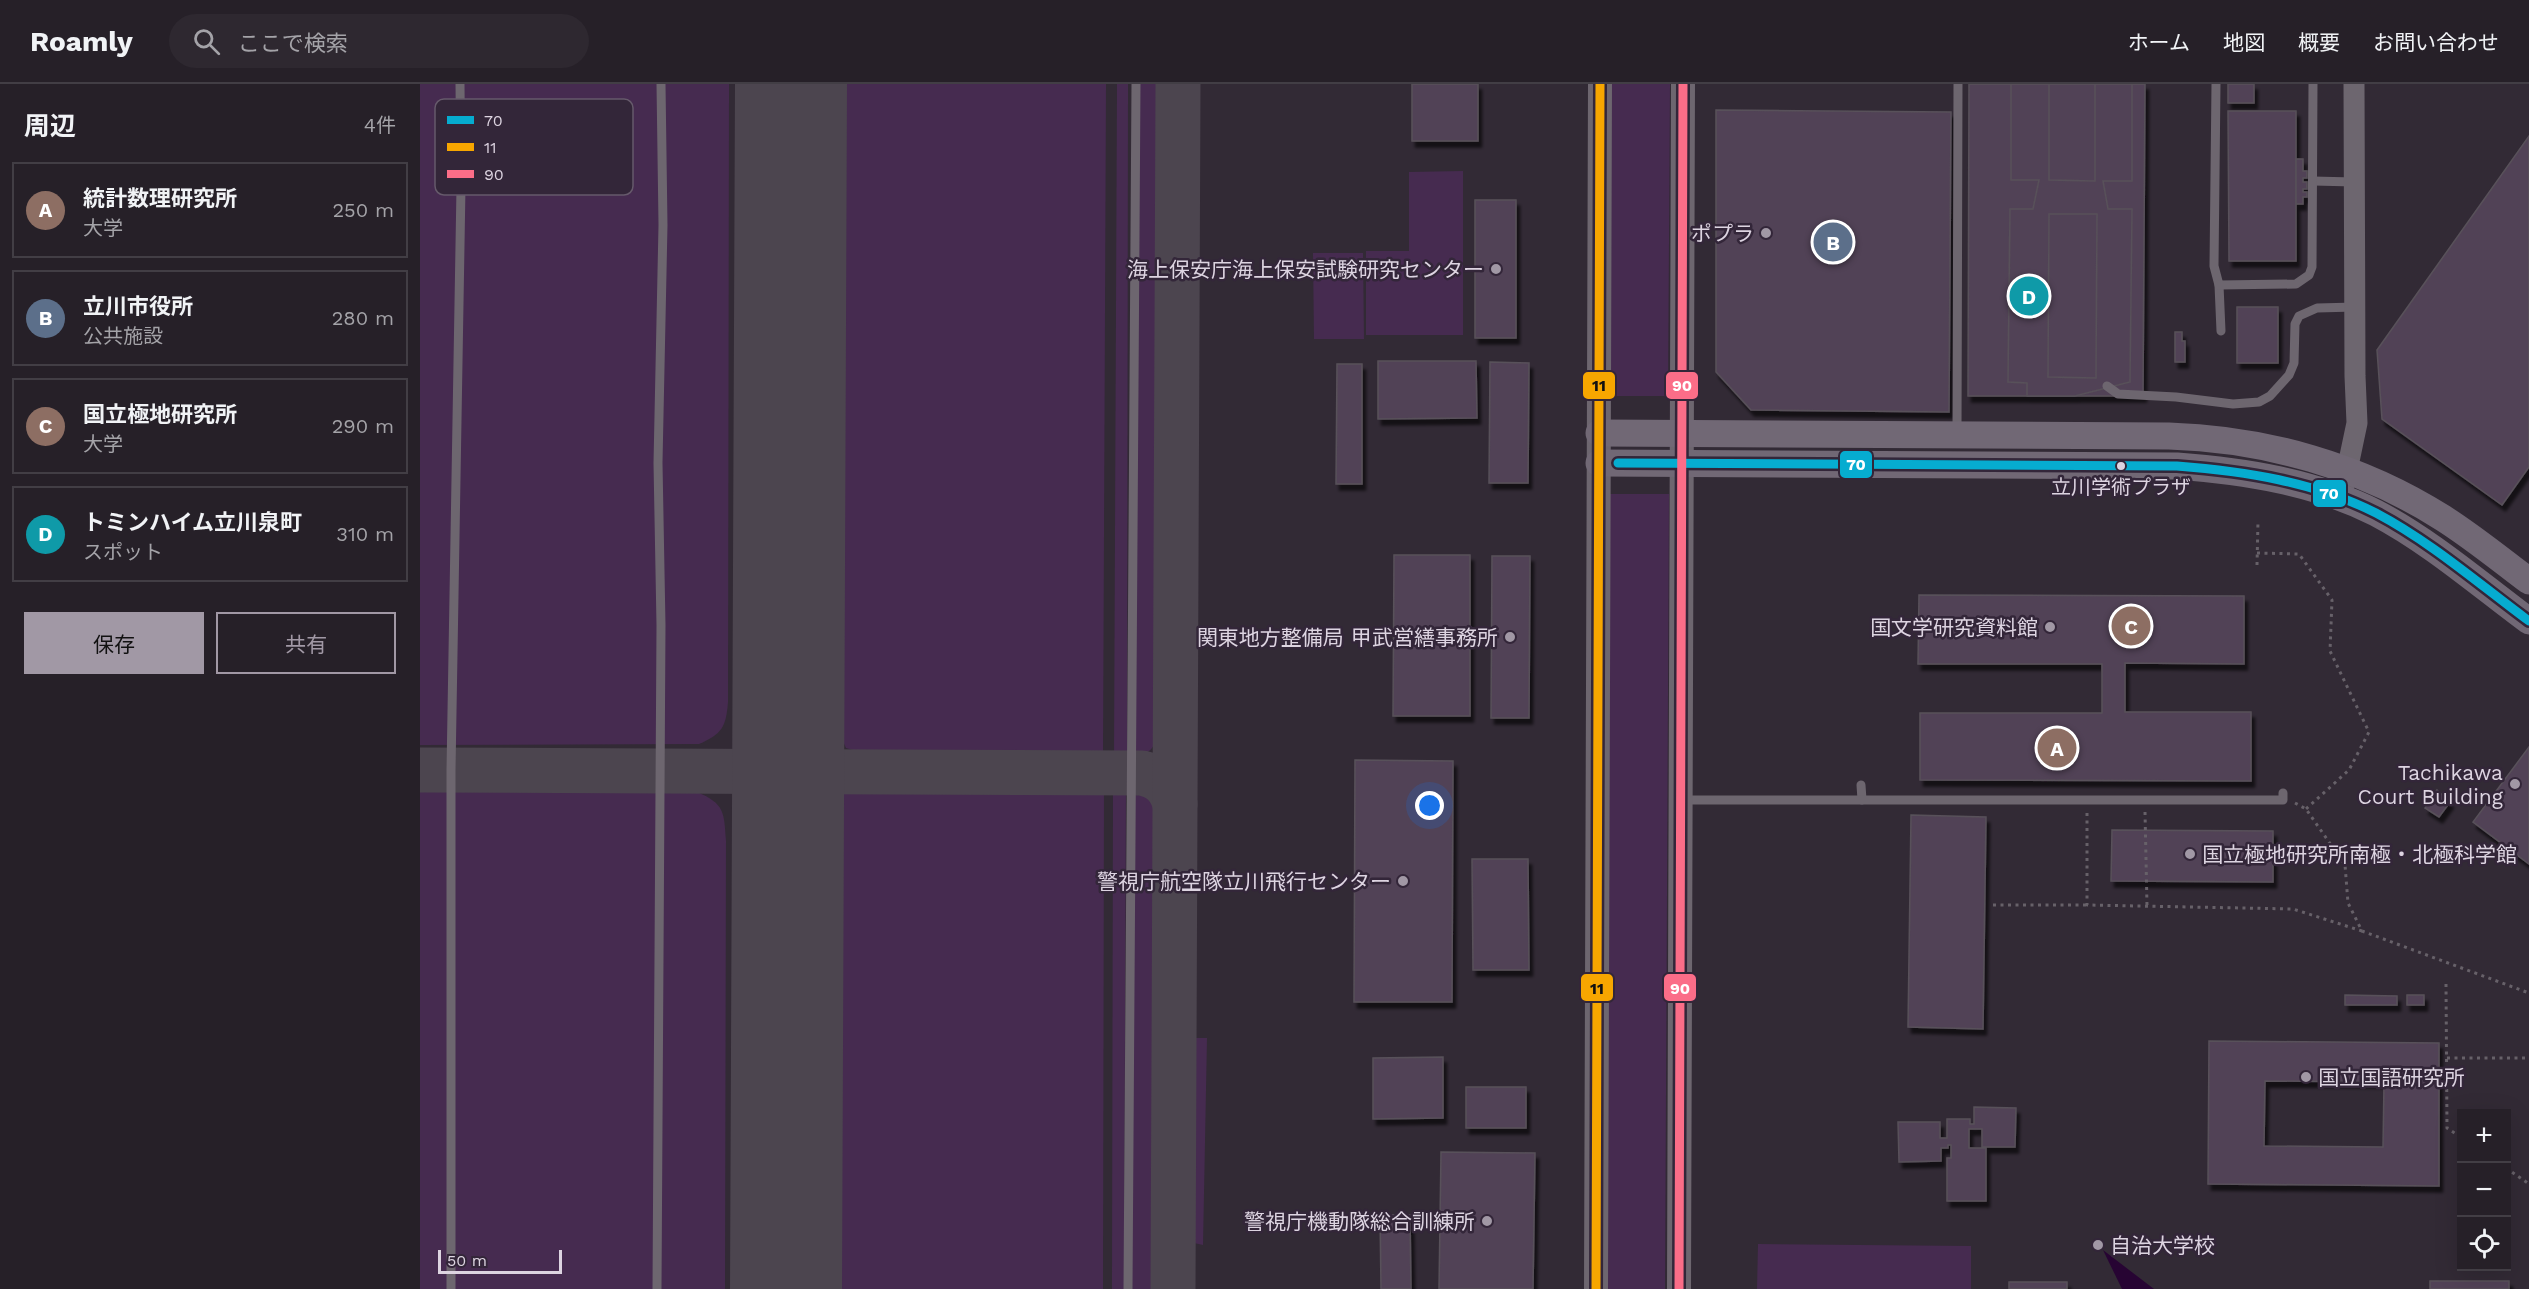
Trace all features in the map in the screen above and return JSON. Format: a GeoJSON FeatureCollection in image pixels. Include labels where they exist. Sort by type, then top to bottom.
{"type":"FeatureCollection","features":[{"type":"Feature","properties":{"kind":"main road"},"geometry":{"type":"LineString","coordinates":[[1596,1289],[1600,84]]}},
{"type":"Feature","properties":{"kind":"main road"},"geometry":{"type":"LineString","coordinates":[[1679,1289],[1680,433],[1683,84]]}},
{"type":"Feature","properties":{"kind":"main road"},"geometry":{"type":"LineString","coordinates":[[1599,433],[2198,437],[2264,446],[2348,470],[2394,490],[2444,518],[2529,580]]}},
{"type":"Feature","properties":{"kind":"main road"},"geometry":{"type":"LineString","coordinates":[[1599,463],[2177,466],[2241,472],[2286,482],[2341,499],[2375,513],[2408,532],[2529,621]]}},
{"type":"Feature","properties":{"kind":"street"},"geometry":{"type":"LineString","coordinates":[[2341,499],[2357,423],[2354,84]]}},
{"type":"Feature","properties":{"kind":"lane"},"geometry":{"type":"LineString","coordinates":[[460,84],[460,99]]}},
{"type":"Feature","properties":{"kind":"lane"},"geometry":{"type":"LineString","coordinates":[[657,1289],[661,636],[658,463],[663,225],[661,84]]}},
{"type":"Feature","properties":{"kind":"lane"},"geometry":{"type":"LineString","coordinates":[[1128,1289],[1136,84]]}},
{"type":"Feature","properties":{"kind":"lane"},"geometry":{"type":"LineString","coordinates":[[1957,435],[1958,84]]}},
{"type":"Feature","properties":{"kind":"lane"},"geometry":{"type":"LineString","coordinates":[[2216,84],[2214,266],[2218,285],[2221,331]]}},
{"type":"Feature","properties":{"kind":"lane"},"geometry":{"type":"LineString","coordinates":[[2218,285],[2296,284],[2309,275],[2312,267],[2313,84]]}},
{"type":"Feature","properties":{"kind":"lane"},"geometry":{"type":"LineString","coordinates":[[2313,181],[2354,182]]}},
{"type":"Feature","properties":{"kind":"lane"},"geometry":{"type":"LineString","coordinates":[[451,1289],[452,770],[461,195]]}},
{"type":"Feature","properties":{"kind":"lane"},"geometry":{"type":"LineString","coordinates":[[2107,386],[2118,394],[2176,397],[2242,405],[2259,402],[2270,396],[2289,375],[2294,363],[2295,324],[2299,316],[2317,308],[2355,307]]}},
{"type":"Feature","properties":{"kind":"lane"},"geometry":{"type":"LineString","coordinates":[[1861,785],[1862,800]]}},
{"type":"Feature","properties":{"kind":"lane"},"geometry":{"type":"LineString","coordinates":[[1681,800],[2145,800],[2283,797]]}},
{"type":"Feature","properties":{"kind":"path"},"geometry":{"type":"LineString","coordinates":[[2257,565],[2258,521]]}},
{"type":"Feature","properties":{"kind":"path"},"geometry":{"type":"LineString","coordinates":[[2257,553],[2299,554],[2332,600],[2330,651],[2369,732],[2349,770],[2306,809]]}},
{"type":"Feature","properties":{"kind":"path"},"geometry":{"type":"LineString","coordinates":[[2283,797],[2306,809],[2344,866],[2348,903],[2362,931]]}},
{"type":"Feature","properties":{"kind":"path"},"geometry":{"type":"LineString","coordinates":[[2087,800],[2087,905]]}},
{"type":"Feature","properties":{"kind":"path"},"geometry":{"type":"LineString","coordinates":[[2145,800],[2147,906]]}},
{"type":"Feature","properties":{"kind":"path"},"geometry":{"type":"LineString","coordinates":[[1993,905],[2293,909],[2362,931],[2529,993]]}},
{"type":"Feature","properties":{"kind":"path"},"geometry":{"type":"LineString","coordinates":[[2446,984],[2447,1128],[2457,1135]]}},
{"type":"Feature","properties":{"kind":"path"},"geometry":{"type":"LineString","coordinates":[[2446,1058],[2529,1058]]}},
{"type":"Feature","properties":{"kind":"path"},"geometry":{"type":"LineString","coordinates":[[2511,1171],[2529,1184]]}},
{"type":"Feature","properties":{"kind":"shaded area"},"geometry":{"type":"Polygon","coordinates":[[[420,84],[729,84],[728,702],[724,724],[713,737],[699,744],[420,745],[420,84]]]}},
{"type":"Feature","properties":{"kind":"shaded area"},"geometry":{"type":"Polygon","coordinates":[[[842,84],[1106,84],[1103,755],[871,755],[846,748],[840,734],[842,84]]]}},
{"type":"Feature","properties":{"kind":"shaded area"},"geometry":{"type":"Polygon","coordinates":[[[1117,84],[1128,84],[1127,756],[1114,757],[1117,84]]]}},
{"type":"Feature","properties":{"kind":"shaded area"},"geometry":{"type":"Polygon","coordinates":[[[1137,84],[1161,84],[1158,733],[1151,749],[1135,757],[1137,84]]]}},
{"type":"Feature","properties":{"kind":"shaded area"},"geometry":{"type":"Polygon","coordinates":[[[1608,84],[1670,84],[1668,396],[1606,396],[1608,84]]]}},
{"type":"Feature","properties":{"kind":"shaded area"},"geometry":{"type":"Polygon","coordinates":[[[1184,118],[1199,118],[1197,189],[1183,188],[1184,118]]]}},
{"type":"Feature","properties":{"kind":"shaded area"},"geometry":{"type":"Polygon","coordinates":[[[1463,171],[1463,335],[1366,335],[1366,251],[1409,251],[1409,172],[1463,171]]]}},
{"type":"Feature","properties":{"kind":"shaded area"},"geometry":{"type":"Polygon","coordinates":[[[1183,206],[1199,206],[1199,275],[1183,275],[1183,206]]]}},
{"type":"Feature","properties":{"kind":"shaded area"},"geometry":{"type":"Polygon","coordinates":[[[1313,253],[1363,253],[1364,339],[1314,339],[1313,253]]]}},
{"type":"Feature","properties":{"kind":"shaded area"},"geometry":{"type":"Polygon","coordinates":[[[1185,290],[1198,290],[1197,360],[1183,359],[1185,290]]]}},
{"type":"Feature","properties":{"kind":"shaded area"},"geometry":{"type":"Polygon","coordinates":[[[1184,374],[1198,375],[1197,444],[1183,444],[1184,374]]]}},
{"type":"Feature","properties":{"kind":"shaded area"},"geometry":{"type":"Polygon","coordinates":[[[1184,462],[1198,462],[1197,519],[1183,519],[1184,462]]]}},
{"type":"Feature","properties":{"kind":"shaded area"},"geometry":{"type":"Polygon","coordinates":[[[1609,494],[1669,494],[1665,1289],[1605,1289],[1609,494]]]}},
{"type":"Feature","properties":{"kind":"shaded area"},"geometry":{"type":"Polygon","coordinates":[[[864,780],[1104,780],[1103,1289],[838,1289],[839,801],[848,786],[864,780]]]}},
{"type":"Feature","properties":{"kind":"shaded area"},"geometry":{"type":"Polygon","coordinates":[[[1113,780],[1126,780],[1124,1289],[1112,1289],[1113,780]]]}},
{"type":"Feature","properties":{"kind":"shaded area"},"geometry":{"type":"Polygon","coordinates":[[[1133,781],[1150,786],[1159,802],[1157,1289],[1131,1289],[1133,781]]]}},
{"type":"Feature","properties":{"kind":"shaded area"},"geometry":{"type":"Polygon","coordinates":[[[420,790],[697,792],[718,805],[725,823],[726,841],[725,1289],[420,1289],[420,790]]]}},
{"type":"Feature","properties":{"kind":"shaded area"},"geometry":{"type":"Polygon","coordinates":[[[1186,1038],[1207,1038],[1203,1245],[1194,1243],[1181,1233],[1186,1038]]]}},
{"type":"Feature","properties":{"kind":"shaded area"},"geometry":{"type":"Polygon","coordinates":[[[1758,1244],[1971,1246],[1971,1289],[1757,1289],[1758,1244]]]}},
{"type":"Feature","properties":{"kind":"shaded area"},"geometry":{"type":"Polygon","coordinates":[[[2103,1250],[2154,1289],[2122,1289],[2103,1250]]]}},
{"type":"Feature","properties":{"kind":"building"},"geometry":{"type":"Polygon","coordinates":[[[1412,84],[1478,84],[1478,141],[1412,141],[1412,84]]]}},
{"type":"Feature","properties":{"kind":"building"},"geometry":{"type":"Polygon","coordinates":[[[1969,84],[2145,84],[2143,396],[1968,396],[1969,84]]]}},
{"type":"Feature","properties":{"kind":"building"},"geometry":{"type":"Polygon","coordinates":[[[2011,84],[2049,84],[2049,180],[2095,181],[2095,84],[2132,84],[2132,181],[2103,181],[2108,209],[2132,209],[2130,382],[2075,396],[2027,396],[2027,383],[2008,382],[2010,209],[2033,209],[2039,180],[2011,180],[2011,84]],[[2049,214],[2048,377],[2096,378],[2097,214],[2049,214]]]}},
{"type":"Feature","properties":{"kind":"building"},"geometry":{"type":"Polygon","coordinates":[[[2228,84],[2254,84],[2254,103],[2228,103],[2228,84]]]}},
{"type":"Feature","properties":{"kind":"building"},"geometry":{"type":"Polygon","coordinates":[[[1716,110],[1951,112],[1949,412],[1751,410],[1716,372],[1716,110]]]}},
{"type":"Feature","properties":{"kind":"building"},"geometry":{"type":"Polygon","coordinates":[[[2228,111],[2296,111],[2296,261],[2229,261],[2228,111]]]}},
{"type":"Feature","properties":{"kind":"building"},"geometry":{"type":"Polygon","coordinates":[[[2529,136],[2529,467],[2502,505],[2382,419],[2377,350],[2529,136]]]}},
{"type":"Feature","properties":{"kind":"building"},"geometry":{"type":"Polygon","coordinates":[[[2296,159],[2303,159],[2303,171],[2307,171],[2307,178],[2303,178],[2303,182],[2307,182],[2307,189],[2303,189],[2303,192],[2307,192],[2307,197],[2303,197],[2303,204],[2296,204],[2296,159]]]}},
{"type":"Feature","properties":{"kind":"building","name":"海上保安庁海上保安試験研究センター"},"geometry":{"type":"Polygon","coordinates":[[[1475,200],[1516,200],[1516,338],[1475,338],[1475,200]]]}},
{"type":"Feature","properties":{"kind":"building"},"geometry":{"type":"Polygon","coordinates":[[[2237,307],[2278,307],[2278,363],[2237,363],[2237,307]]]}},
{"type":"Feature","properties":{"kind":"building"},"geometry":{"type":"Polygon","coordinates":[[[2175,332],[2182,332],[2182,341],[2185,341],[2185,362],[2175,362],[2175,332]]]}},
{"type":"Feature","properties":{"kind":"building"},"geometry":{"type":"Polygon","coordinates":[[[1378,361],[1476,361],[1477,418],[1378,419],[1378,361]]]}},
{"type":"Feature","properties":{"kind":"building"},"geometry":{"type":"Polygon","coordinates":[[[1490,362],[1529,363],[1528,483],[1489,483],[1490,362]]]}},
{"type":"Feature","properties":{"kind":"building"},"geometry":{"type":"Polygon","coordinates":[[[1337,364],[1362,364],[1362,484],[1336,484],[1337,364]]]}},
{"type":"Feature","properties":{"kind":"building"},"geometry":{"type":"Polygon","coordinates":[[[1394,555],[1470,555],[1470,716],[1393,716],[1394,555]]]}},
{"type":"Feature","properties":{"kind":"building","name":"関東地方整備局 甲武営繕事務所"},"geometry":{"type":"Polygon","coordinates":[[[1492,556],[1530,556],[1529,718],[1491,718],[1492,556]]]}},
{"type":"Feature","properties":{"kind":"building"},"geometry":{"type":"Polygon","coordinates":[[[1919,595],[2244,596],[2244,664],[2125,663],[2125,712],[2251,712],[2251,781],[1920,780],[1920,713],[2102,713],[2102,664],[1918,664],[1919,595]]]}},
{"type":"Feature","properties":{"kind":"building","name":"Tachikawa Court Building"},"geometry":{"type":"Polygon","coordinates":[[[2529,747],[2529,864],[2473,822],[2529,747]]]}},
{"type":"Feature","properties":{"kind":"building","name":"警視庁航空隊立川飛行センター"},"geometry":{"type":"Polygon","coordinates":[[[1355,760],[1453,761],[1452,1002],[1354,1002],[1355,760]]]}},
{"type":"Feature","properties":{"kind":"building"},"geometry":{"type":"Polygon","coordinates":[[[2437,790],[2450,802],[2439,817],[2425,808],[2437,790]]]}},
{"type":"Feature","properties":{"kind":"building"},"geometry":{"type":"Polygon","coordinates":[[[1911,815],[1986,817],[1983,1029],[1908,1027],[1911,815]]]}},
{"type":"Feature","properties":{"kind":"building"},"geometry":{"type":"Polygon","coordinates":[[[2112,830],[2273,831],[2273,882],[2111,881],[2112,830]]]}},
{"type":"Feature","properties":{"kind":"building"},"geometry":{"type":"Polygon","coordinates":[[[1472,859],[1528,859],[1529,970],[1473,970],[1472,859]]]}},
{"type":"Feature","properties":{"kind":"building"},"geometry":{"type":"Polygon","coordinates":[[[2345,995],[2397,996],[2397,1005],[2345,1005],[2345,995]]]}},
{"type":"Feature","properties":{"kind":"building"},"geometry":{"type":"Polygon","coordinates":[[[2407,995],[2424,995],[2424,1005],[2407,1005],[2407,995]]]}},
{"type":"Feature","properties":{"kind":"building"},"geometry":{"type":"Polygon","coordinates":[[[2209,1041],[2439,1043],[2439,1186],[2208,1184],[2209,1041]],[[2265,1081],[2264,1146],[2383,1147],[2384,1082],[2265,1081]]]}},
{"type":"Feature","properties":{"kind":"building"},"geometry":{"type":"Polygon","coordinates":[[[1443,1057],[1443,1118],[1373,1119],[1373,1058],[1443,1057]]]}},
{"type":"Feature","properties":{"kind":"building"},"geometry":{"type":"Polygon","coordinates":[[[1466,1087],[1526,1087],[1526,1128],[1466,1128],[1466,1087]]]}},
{"type":"Feature","properties":{"kind":"building"},"geometry":{"type":"Polygon","coordinates":[[[1974,1107],[2016,1108],[2015,1147],[1982,1147],[1982,1129],[1969,1129],[1969,1148],[1986,1148],[1986,1201],[1947,1201],[1947,1158],[1951,1158],[1951,1145],[1948,1145],[1948,1148],[1941,1148],[1941,1161],[1899,1162],[1898,1122],[1940,1122],[1940,1138],[1947,1138],[1947,1119],[1970,1119],[1970,1124],[1974,1124],[1974,1107]]]}},
{"type":"Feature","properties":{"kind":"building","name":"警視庁機動隊総合訓練所"},"geometry":{"type":"Polygon","coordinates":[[[1441,1152],[1535,1153],[1533,1289],[1439,1289],[1441,1152]]]}},
{"type":"Feature","properties":{"kind":"building"},"geometry":{"type":"Polygon","coordinates":[[[1380,1215],[1410,1215],[1411,1289],[1381,1289],[1380,1215]]]}},
{"type":"Feature","properties":{"kind":"building"},"geometry":{"type":"Polygon","coordinates":[[[2430,1281],[2509,1281],[2509,1289],[2430,1289],[2430,1281]]]}},
{"type":"Feature","properties":{"kind":"building"},"geometry":{"type":"Polygon","coordinates":[[[2009,1282],[2067,1282],[2067,1289],[2009,1289],[2009,1282]]]}},
{"type":"Feature","properties":{"kind":"taxiway"},"geometry":{"type":"LineString","coordinates":[[1173,1289],[1178,84]]}},
{"type":"Feature","properties":{"kind":"taxiway"},"geometry":{"type":"LineString","coordinates":[[420,770],[1142,773],[1163,783],[1175,804]]}},
{"type":"Feature","properties":{"kind":"runway"},"geometry":{"type":"LineString","coordinates":[[786,1289],[791,84]]}},
{"type":"Feature","properties":{"kind":"transit line","name":"11"},"geometry":{"type":"LineString","coordinates":[[1596,1289],[1600,84]]}},
{"type":"Feature","properties":{"kind":"transit line","name":"90"},"geometry":{"type":"LineString","coordinates":[[1679,1289],[1683,84]]}},
{"type":"Feature","properties":{"kind":"transit line","name":"70"},"geometry":{"type":"LineString","coordinates":[[1618,463],[2177,466],[2253,475],[2329,493],[2376,513],[2435,550],[2529,621]]}},
{"type":"Feature","properties":{"kind":"place","name":"ポプラ"},"geometry":{"type":"Point","coordinates":[1766,233]}},
{"type":"Feature","properties":{"kind":"place","name":"立川市役所"},"geometry":{"type":"Point","coordinates":[1833,242]}},
{"type":"Feature","properties":{"kind":"place","name":"海上保安庁海上保安試験研究センター"},"geometry":{"type":"Point","coordinates":[1496,269]}},
{"type":"Feature","properties":{"kind":"place","name":"トミンハイム立川泉町"},"geometry":{"type":"Point","coordinates":[2029,296]}},
{"type":"Feature","properties":{"kind":"place","name":"立川学術プラザ"},"geometry":{"type":"Point","coordinates":[2121,466]}},
{"type":"Feature","properties":{"kind":"place","name":"国立極地研究所"},"geometry":{"type":"Point","coordinates":[2131,626]}},
{"type":"Feature","properties":{"kind":"place","name":"国文学研究資料館"},"geometry":{"type":"Point","coordinates":[2050,627]}},
{"type":"Feature","properties":{"kind":"place","name":"関東地方整備局 甲武営繕事務所"},"geometry":{"type":"Point","coordinates":[1510,637]}},
{"type":"Feature","properties":{"kind":"place","name":"統計数理研究所"},"geometry":{"type":"Point","coordinates":[2057,748]}},
{"type":"Feature","properties":{"kind":"place","name":"Tachikawa Court Building"},"geometry":{"type":"Point","coordinates":[2515,784]}},
{"type":"Feature","properties":{"kind":"place","name":"国立極地研究所南極・北極科学館"},"geometry":{"type":"Point","coordinates":[2190,854]}},
{"type":"Feature","properties":{"kind":"place","name":"警視庁航空隊立川飛行センター"},"geometry":{"type":"Point","coordinates":[1403,881]}},
{"type":"Feature","properties":{"kind":"place","name":"国立国語研究所"},"geometry":{"type":"Point","coordinates":[2306,1077]}},
{"type":"Feature","properties":{"kind":"place","name":"警視庁機動隊総合訓練所"},"geometry":{"type":"Point","coordinates":[1487,1221]}},
{"type":"Feature","properties":{"kind":"place","name":"自治大学校"},"geometry":{"type":"Point","coordinates":[2098,1245]}}]}
